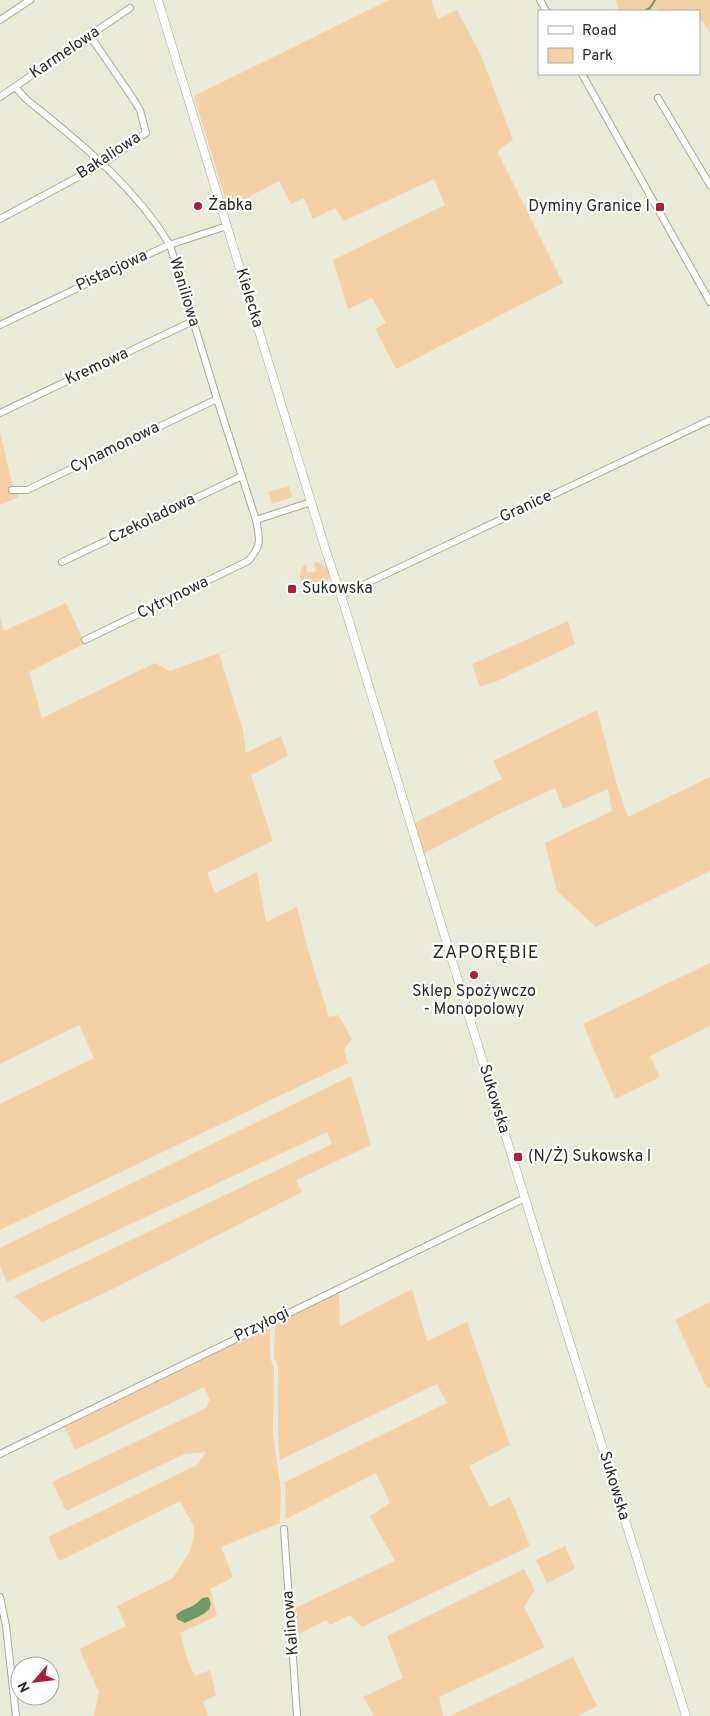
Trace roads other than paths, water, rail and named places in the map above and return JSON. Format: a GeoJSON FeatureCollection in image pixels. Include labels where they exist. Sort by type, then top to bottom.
{"type":"FeatureCollection","features":[{"type":"Feature","properties":{"kind":"street"},"geometry":{"type":"LineString","coordinates":[[0,20],[30,0]]}},
{"type":"Feature","properties":{"kind":"street","name":"Kielecka"},"geometry":{"type":"LineString","coordinates":[[158,0],[311,502],[342,595]]}},
{"type":"Feature","properties":{"kind":"street","name":"Karmelowa"},"geometry":{"type":"LineString","coordinates":[[0,97],[130,8]]}},
{"type":"Feature","properties":{"kind":"street","name":"Bakaliowa"},"geometry":{"type":"LineString","coordinates":[[0,219],[104,163],[146,133],[140,110],[132,96],[90,36]]}},
{"type":"Feature","properties":{"kind":"street"},"geometry":{"type":"LineString","coordinates":[[583,75],[710,302]]}},
{"type":"Feature","properties":{"kind":"street","name":"Waniliowa"},"geometry":{"type":"LineString","coordinates":[[15,87],[26,99],[104,163],[141,205],[170,245],[256,520],[260,537],[257,552]]}},
{"type":"Feature","properties":{"kind":"street"},"geometry":{"type":"LineString","coordinates":[[658,98],[710,184]]}},
{"type":"Feature","properties":{"kind":"street","name":"Pistacjowa"},"geometry":{"type":"LineString","coordinates":[[0,325],[134,260],[170,245],[227,226]]}},
{"type":"Feature","properties":{"kind":"street","name":"Kremowa"},"geometry":{"type":"LineString","coordinates":[[0,413],[193,322]]}},
{"type":"Feature","properties":{"kind":"street","name":"Cynamonowa"},"geometry":{"type":"LineString","coordinates":[[12,490],[27,490],[217,399]]}},
{"type":"Feature","properties":{"kind":"street","name":"Granice"},"geometry":{"type":"LineString","coordinates":[[342,595],[710,420]]}},
{"type":"Feature","properties":{"kind":"street","name":"Czekoladowa"},"geometry":{"type":"LineString","coordinates":[[62,562],[242,476]]}},
{"type":"Feature","properties":{"kind":"street"},"geometry":{"type":"LineString","coordinates":[[256,520],[311,502]]}},
{"type":"Feature","properties":{"kind":"street","name":"Cytrynowa"},"geometry":{"type":"LineString","coordinates":[[86,640],[248,561],[257,552]]}},
{"type":"Feature","properties":{"kind":"street","name":"Sukowska"},"geometry":{"type":"LineString","coordinates":[[342,595],[525,1198],[686,1716]]}},
{"type":"Feature","properties":{"kind":"street","name":"Przyłogi"},"geometry":{"type":"LineString","coordinates":[[0,1454],[525,1198]]}},
{"type":"Feature","properties":{"kind":"street","name":"Kalinowa"},"geometry":{"type":"LineString","coordinates":[[284,1530],[297,1716]]}},
{"type":"Feature","properties":{"kind":"street"},"geometry":{"type":"LineString","coordinates":[[0,1597],[6,1626],[16,1716]]}},
{"type":"Feature","properties":{"kind":"waterway"},"geometry":{"type":"LineString","coordinates":[[646,10],[650,8],[655,0]]}},
{"type":"Feature","properties":{"kind":"place","name":"Żabka"},"geometry":{"type":"Point","coordinates":[198,206]}},
{"type":"Feature","properties":{"kind":"place","name":"Dyminy Granice I"},"geometry":{"type":"Point","coordinates":[660,207]}},
{"type":"Feature","properties":{"kind":"place","name":"Sukowska"},"geometry":{"type":"Point","coordinates":[292,589]}},
{"type":"Feature","properties":{"kind":"place","name":"Sklep Spożywczo - Monopolowy"},"geometry":{"type":"Point","coordinates":[474,975]}},
{"type":"Feature","properties":{"kind":"place","name":"(N/Ż) Sukowska I"},"geometry":{"type":"Point","coordinates":[518,1157]}},
{"type":"Feature","properties":{"kind":"district","name":"ZAPORĘBIE"},"geometry":{"type":"Point","coordinates":[486,953]}}]}
